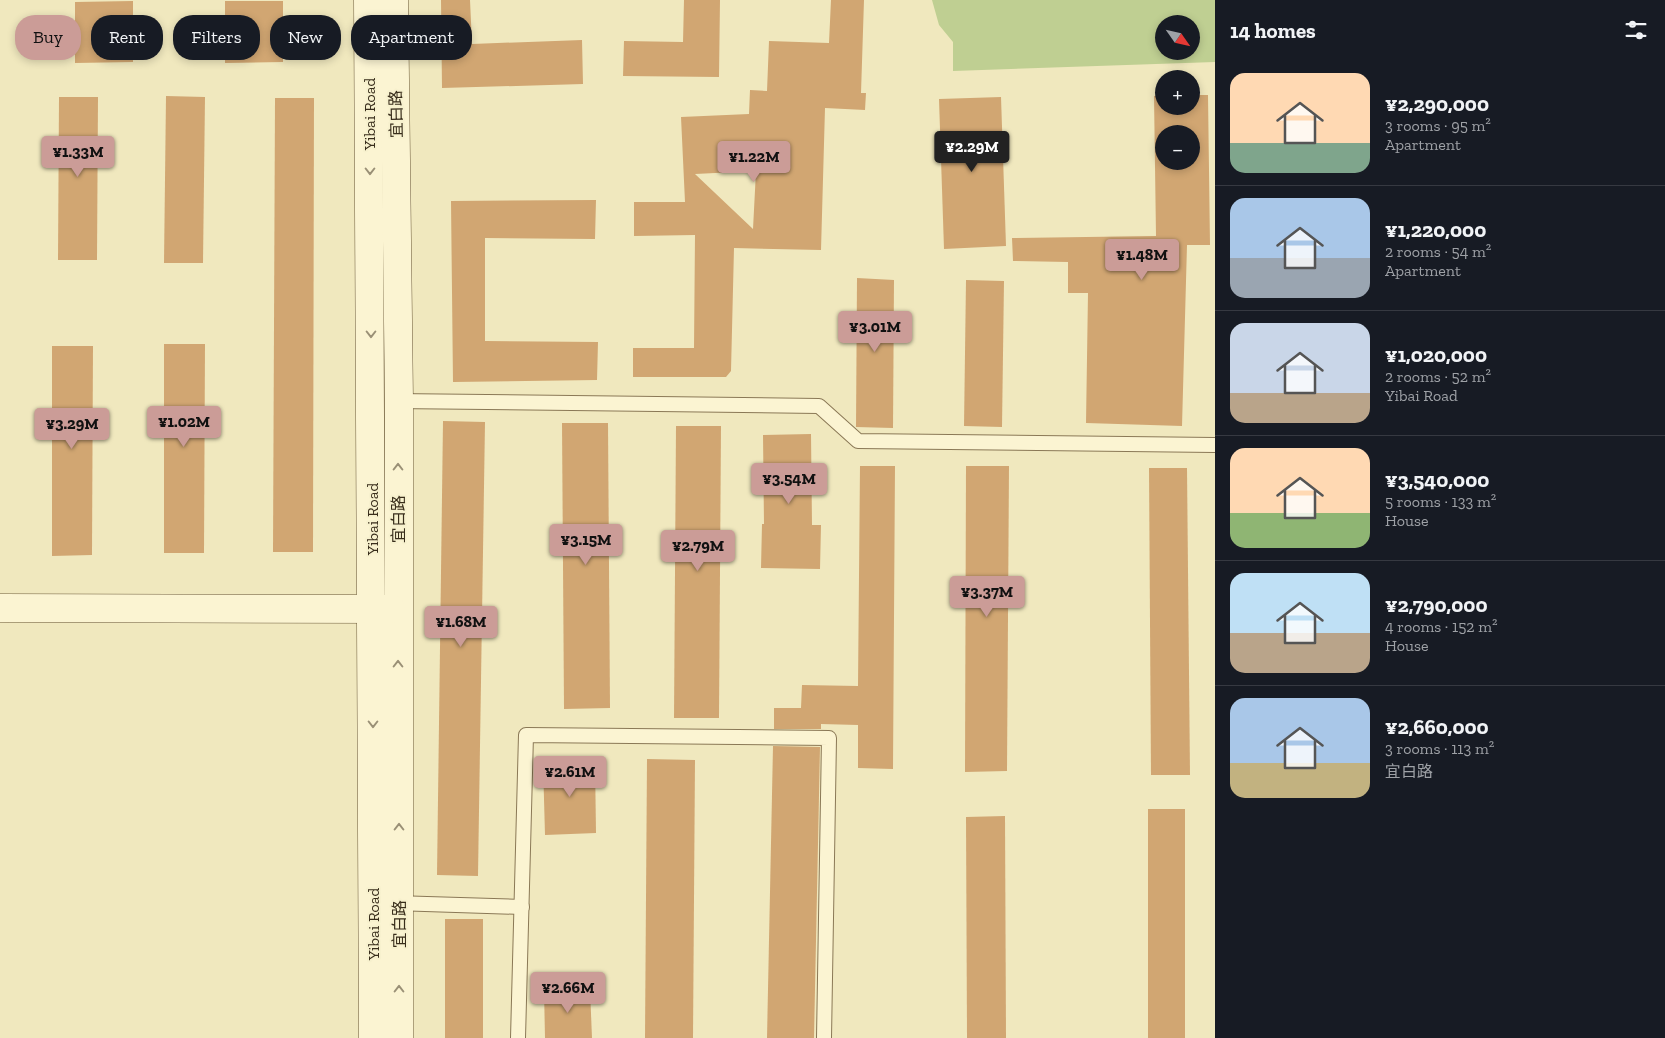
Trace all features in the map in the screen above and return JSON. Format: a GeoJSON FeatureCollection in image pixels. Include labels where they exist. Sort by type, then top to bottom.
{"type":"FeatureCollection","features":[{"type":"Feature","properties":{"kind":"main road","name":"Yibai Road"},"geometry":{"type":"LineString","coordinates":[[368,0],[372,401],[385,609],[386,903],[373,1038]]}},
{"type":"Feature","properties":{"kind":"main road","name":"宜白路"},"geometry":{"type":"LineString","coordinates":[[385,609],[399,401],[394,0]]}},
{"type":"Feature","properties":{"kind":"main road"},"geometry":{"type":"LineString","coordinates":[[0,608],[385,609]]}},
{"type":"Feature","properties":{"kind":"main road","name":"宜白路"},"geometry":{"type":"LineString","coordinates":[[386,903],[399,1038]]}},
{"type":"Feature","properties":{"kind":"lane"},"geometry":{"type":"LineString","coordinates":[[372,401],[819,406],[858,440],[1215,445]]}},
{"type":"Feature","properties":{"kind":"lane"},"geometry":{"type":"LineString","coordinates":[[518,1038],[526,735],[829,738],[824,1038]]}},
{"type":"Feature","properties":{"kind":"lane"},"geometry":{"type":"LineString","coordinates":[[386,903],[522,907]]}},
{"type":"Feature","properties":{"kind":"green space"},"geometry":{"type":"Polygon","coordinates":[[[932,0],[1215,0],[1215,62],[953,71],[953,42],[939,25],[932,0]]]}},
{"type":"Feature","properties":{"kind":"building"},"geometry":{"type":"Polygon","coordinates":[[[441,0],[470,0],[471,15],[441,15],[441,0]]]}},
{"type":"Feature","properties":{"kind":"building"},"geometry":{"type":"Polygon","coordinates":[[[684,0],[720,0],[719,77],[623,76],[624,41],[683,42],[684,0]]]}},
{"type":"Feature","properties":{"kind":"building"},"geometry":{"type":"Polygon","coordinates":[[[831,0],[864,0],[861,93],[866,93],[865,110],[825,108],[821,250],[734,248],[731,371],[726,377],[633,377],[633,348],[694,348],[695,235],[634,236],[634,202],[685,202],[681,117],[749,114],[750,90],[767,91],[769,41],[829,43],[831,0]],[[756,171],[695,174],[753,229],[756,171]]]}},
{"type":"Feature","properties":{"kind":"building"},"geometry":{"type":"Polygon","coordinates":[[[133,1],[133,15],[91,15],[91,60],[133,60],[133,62],[75,63],[75,60],[81,60],[81,15],[75,15],[75,2],[133,1]]]}},
{"type":"Feature","properties":{"kind":"building"},"geometry":{"type":"Polygon","coordinates":[[[225,1],[283,1],[283,15],[270,15],[270,60],[283,60],[283,62],[225,63],[225,60],[260,60],[260,15],[225,15],[225,1]]]}},
{"type":"Feature","properties":{"kind":"building"},"geometry":{"type":"Polygon","coordinates":[[[582,40],[583,84],[442,88],[442,60],[472,60],[472,44],[582,40]]]}},
{"type":"Feature","properties":{"kind":"building"},"geometry":{"type":"Polygon","coordinates":[[[1200,95],[1208,95],[1210,245],[1187,245],[1182,426],[1086,423],[1088,293],[1068,293],[1068,262],[1013,261],[1012,238],[1156,236],[1155,170],[1200,170],[1200,125],[1155,125],[1155,166],[1154,96],[1155,115],[1200,115],[1200,95]]]}},
{"type":"Feature","properties":{"kind":"building"},"geometry":{"type":"Polygon","coordinates":[[[166,96],[205,97],[203,263],[164,263],[166,96]]]}},
{"type":"Feature","properties":{"kind":"building"},"geometry":{"type":"Polygon","coordinates":[[[59,97],[98,97],[97,260],[58,260],[59,97]]]}},
{"type":"Feature","properties":{"kind":"building"},"geometry":{"type":"Polygon","coordinates":[[[1001,97],[1006,246],[944,249],[939,99],[1001,97]]]}},
{"type":"Feature","properties":{"kind":"building"},"geometry":{"type":"Polygon","coordinates":[[[275,98],[314,98],[313,552],[273,552],[275,98]]]}},
{"type":"Feature","properties":{"kind":"building"},"geometry":{"type":"Polygon","coordinates":[[[596,200],[595,239],[485,238],[485,341],[598,342],[597,380],[453,382],[451,201],[596,200]]]}},
{"type":"Feature","properties":{"kind":"building"},"geometry":{"type":"Polygon","coordinates":[[[857,278],[894,280],[893,428],[856,427],[857,278]]]}},
{"type":"Feature","properties":{"kind":"building"},"geometry":{"type":"Polygon","coordinates":[[[966,280],[1004,281],[1002,427],[964,426],[966,280]]]}},
{"type":"Feature","properties":{"kind":"building"},"geometry":{"type":"Polygon","coordinates":[[[164,344],[205,344],[204,553],[164,553],[164,344]]]}},
{"type":"Feature","properties":{"kind":"building"},"geometry":{"type":"Polygon","coordinates":[[[52,346],[93,346],[92,555],[52,556],[52,346]]]}},
{"type":"Feature","properties":{"kind":"building"},"geometry":{"type":"Polygon","coordinates":[[[443,421],[485,422],[478,876],[437,875],[443,421]]]}},
{"type":"Feature","properties":{"kind":"building"},"geometry":{"type":"Polygon","coordinates":[[[562,423],[608,423],[610,708],[564,709],[562,423]]]}},
{"type":"Feature","properties":{"kind":"building"},"geometry":{"type":"Polygon","coordinates":[[[676,426],[721,426],[719,718],[674,718],[676,426]]]}},
{"type":"Feature","properties":{"kind":"building"},"geometry":{"type":"Polygon","coordinates":[[[811,434],[812,525],[821,525],[820,569],[761,568],[762,524],[764,524],[763,435],[811,434]]]}},
{"type":"Feature","properties":{"kind":"building"},"geometry":{"type":"Polygon","coordinates":[[[860,466],[895,466],[893,769],[858,768],[858,725],[821,724],[821,729],[774,729],[774,708],[801,708],[802,685],[858,686],[860,466]]]}},
{"type":"Feature","properties":{"kind":"building"},"geometry":{"type":"Polygon","coordinates":[[[966,466],[1009,466],[1007,771],[965,772],[966,466]]]}},
{"type":"Feature","properties":{"kind":"building"},"geometry":{"type":"Polygon","coordinates":[[[1149,468],[1187,468],[1190,775],[1151,775],[1149,468]]]}},
{"type":"Feature","properties":{"kind":"building"},"geometry":{"type":"Polygon","coordinates":[[[773,746],[820,747],[814,1038],[767,1038],[773,746]]]}},
{"type":"Feature","properties":{"kind":"building"},"geometry":{"type":"Polygon","coordinates":[[[647,759],[695,760],[693,1038],[645,1038],[647,759]]]}},
{"type":"Feature","properties":{"kind":"building"},"geometry":{"type":"Polygon","coordinates":[[[595,762],[596,833],[545,835],[543,763],[595,762]]]}},
{"type":"Feature","properties":{"kind":"building"},"geometry":{"type":"Polygon","coordinates":[[[1148,809],[1185,809],[1185,1038],[1148,1038],[1148,809]]]}},
{"type":"Feature","properties":{"kind":"building"},"geometry":{"type":"Polygon","coordinates":[[[1005,816],[1006,1038],[967,1038],[966,817],[1005,816]]]}},
{"type":"Feature","properties":{"kind":"building"},"geometry":{"type":"Polygon","coordinates":[[[445,919],[483,919],[483,1038],[445,1038],[445,919]]]}},
{"type":"Feature","properties":{"kind":"building"},"geometry":{"type":"Polygon","coordinates":[[[590,989],[592,1038],[545,1038],[544,990],[590,989]]]}}]}
